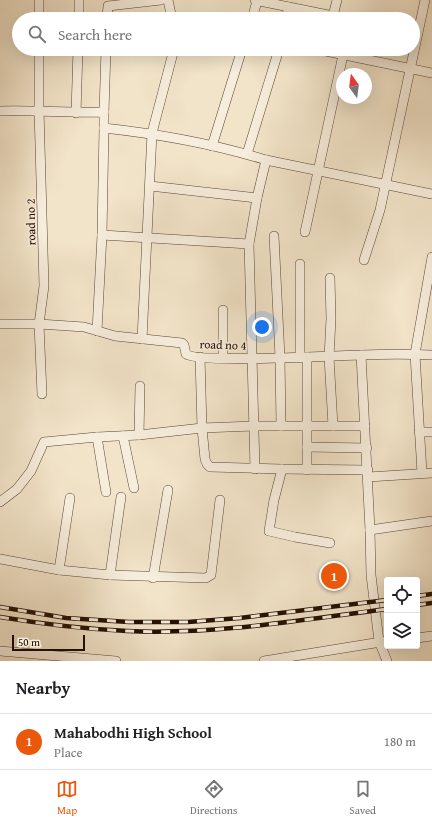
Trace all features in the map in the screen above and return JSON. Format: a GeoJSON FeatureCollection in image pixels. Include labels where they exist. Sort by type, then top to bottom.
{"type":"FeatureCollection","features":[{"type":"Feature","properties":{"kind":"street"},"geometry":{"type":"LineString","coordinates":[[40,0],[40,12]]}},
{"type":"Feature","properties":{"kind":"street"},"geometry":{"type":"LineString","coordinates":[[79,0],[79,12]]}},
{"type":"Feature","properties":{"kind":"street"},"geometry":{"type":"LineString","coordinates":[[108,3],[161,0]]}},
{"type":"Feature","properties":{"kind":"street"},"geometry":{"type":"LineString","coordinates":[[168,0],[171,12]]}},
{"type":"Feature","properties":{"kind":"street"},"geometry":{"type":"LineString","coordinates":[[253,12],[256,0],[312,12]]}},
{"type":"Feature","properties":{"kind":"street"},"geometry":{"type":"LineString","coordinates":[[336,12],[337,0]]}},
{"type":"Feature","properties":{"kind":"street"},"geometry":{"type":"LineString","coordinates":[[420,23],[425,0]]}},
{"type":"Feature","properties":{"kind":"street"},"geometry":{"type":"LineString","coordinates":[[288,12],[289,7]]}},
{"type":"Feature","properties":{"kind":"street","name":"road no 2"},"geometry":{"type":"LineString","coordinates":[[40,56],[39,110],[44,286],[39,324],[42,394]]}},
{"type":"Feature","properties":{"kind":"street"},"geometry":{"type":"LineString","coordinates":[[76,113],[78,56]]}},
{"type":"Feature","properties":{"kind":"street"},"geometry":{"type":"LineString","coordinates":[[97,331],[102,235],[106,56]]}},
{"type":"Feature","properties":{"kind":"street"},"geometry":{"type":"LineString","coordinates":[[142,339],[152,133],[172,56]]}},
{"type":"Feature","properties":{"kind":"street"},"geometry":{"type":"LineString","coordinates":[[212,146],[240,56]]}},
{"type":"Feature","properties":{"kind":"street"},"geometry":{"type":"LineString","coordinates":[[247,154],[277,56]]}},
{"type":"Feature","properties":{"kind":"street"},"geometry":{"type":"LineString","coordinates":[[305,232],[343,56]]}},
{"type":"Feature","properties":{"kind":"street"},"geometry":{"type":"LineString","coordinates":[[348,56],[432,73]]}},
{"type":"Feature","properties":{"kind":"street"},"geometry":{"type":"LineString","coordinates":[[364,260],[380,210],[413,56]]}},
{"type":"Feature","properties":{"kind":"street"},"geometry":{"type":"LineString","coordinates":[[0,110],[39,110],[76,113],[104,112]]}},
{"type":"Feature","properties":{"kind":"street"},"geometry":{"type":"LineString","coordinates":[[104,128],[152,133],[247,154],[266,160],[432,194]]}},
{"type":"Feature","properties":{"kind":"street"},"geometry":{"type":"LineString","coordinates":[[255,469],[249,244],[257,198],[266,160]]}},
{"type":"Feature","properties":{"kind":"street"},"geometry":{"type":"LineString","coordinates":[[150,186],[257,198]]}},
{"type":"Feature","properties":{"kind":"street"},"geometry":{"type":"LineString","coordinates":[[102,235],[249,244]]}},
{"type":"Feature","properties":{"kind":"street"},"geometry":{"type":"LineString","coordinates":[[274,236],[280,357],[281,426]]}},
{"type":"Feature","properties":{"kind":"street"},"geometry":{"type":"LineString","coordinates":[[422,473],[416,354],[432,257]]}},
{"type":"Feature","properties":{"kind":"street"},"geometry":{"type":"LineString","coordinates":[[300,264],[307,427],[307,470]]}},
{"type":"Feature","properties":{"kind":"street"},"geometry":{"type":"LineString","coordinates":[[330,278],[331,319],[329,357],[333,426]]}},
{"type":"Feature","properties":{"kind":"street"},"geometry":{"type":"LineString","coordinates":[[223,310],[223,358]]}},
{"type":"Feature","properties":{"kind":"street","name":"road no 4"},"geometry":{"type":"LineString","coordinates":[[0,324],[39,324],[84,327],[115,336],[182,343],[188,356],[200,357],[252,358],[416,354],[432,355]]}},
{"type":"Feature","properties":{"kind":"street"},"geometry":{"type":"LineString","coordinates":[[361,355],[368,474],[371,575],[387,661]]}},
{"type":"Feature","properties":{"kind":"street"},"geometry":{"type":"LineString","coordinates":[[200,357],[202,428],[205,459],[207,464],[210,466],[368,474],[432,473]]}},
{"type":"Feature","properties":{"kind":"street"},"geometry":{"type":"LineString","coordinates":[[139,435],[140,386]]}},
{"type":"Feature","properties":{"kind":"street"},"geometry":{"type":"LineString","coordinates":[[0,502],[17,489],[31,471],[44,442],[139,435],[202,428],[254,426],[365,426]]}},
{"type":"Feature","properties":{"kind":"street"},"geometry":{"type":"LineString","coordinates":[[419,432],[432,432]]}},
{"type":"Feature","properties":{"kind":"street"},"geometry":{"type":"LineString","coordinates":[[123,436],[134,488]]}},
{"type":"Feature","properties":{"kind":"street"},"geometry":{"type":"LineString","coordinates":[[97,437],[106,492]]}},
{"type":"Feature","properties":{"kind":"street"},"geometry":{"type":"LineString","coordinates":[[307,447],[366,448]]}},
{"type":"Feature","properties":{"kind":"street"},"geometry":{"type":"LineString","coordinates":[[282,469],[274,500],[269,530],[295,538],[330,543]]}},
{"type":"Feature","properties":{"kind":"street"},"geometry":{"type":"LineString","coordinates":[[153,578],[168,490]]}},
{"type":"Feature","properties":{"kind":"street"},"geometry":{"type":"LineString","coordinates":[[110,575],[121,497]]}},
{"type":"Feature","properties":{"kind":"street"},"geometry":{"type":"LineString","coordinates":[[59,570],[70,498]]}},
{"type":"Feature","properties":{"kind":"street"},"geometry":{"type":"LineString","coordinates":[[0,559],[59,570],[110,575],[153,578],[206,578],[211,575],[220,500]]}},
{"type":"Feature","properties":{"kind":"street"},"geometry":{"type":"LineString","coordinates":[[370,530],[432,521]]}},
{"type":"Feature","properties":{"kind":"street"},"geometry":{"type":"LineString","coordinates":[[420,638],[432,636]]}},
{"type":"Feature","properties":{"kind":"street"},"geometry":{"type":"LineString","coordinates":[[264,661],[383,641]]}},
{"type":"Feature","properties":{"kind":"street"},"geometry":{"type":"LineString","coordinates":[[0,651],[76,659],[116,661]]}},
{"type":"Feature","properties":{"kind":"railway"},"geometry":{"type":"LineString","coordinates":[[420,596],[432,594]]}},
{"type":"Feature","properties":{"kind":"railway"},"geometry":{"type":"LineString","coordinates":[[0,607],[66,618],[129,622],[188,622],[240,618],[384,600]]}},
{"type":"Feature","properties":{"kind":"railway"},"geometry":{"type":"LineString","coordinates":[[420,605],[432,603]]}},
{"type":"Feature","properties":{"kind":"railway"},"geometry":{"type":"LineString","coordinates":[[0,617],[79,628],[160,632],[257,626],[384,609]]}},
{"type":"Feature","properties":{"kind":"place","name":"Mahabodhi High School"},"geometry":{"type":"Point","coordinates":[334,576]}}]}
